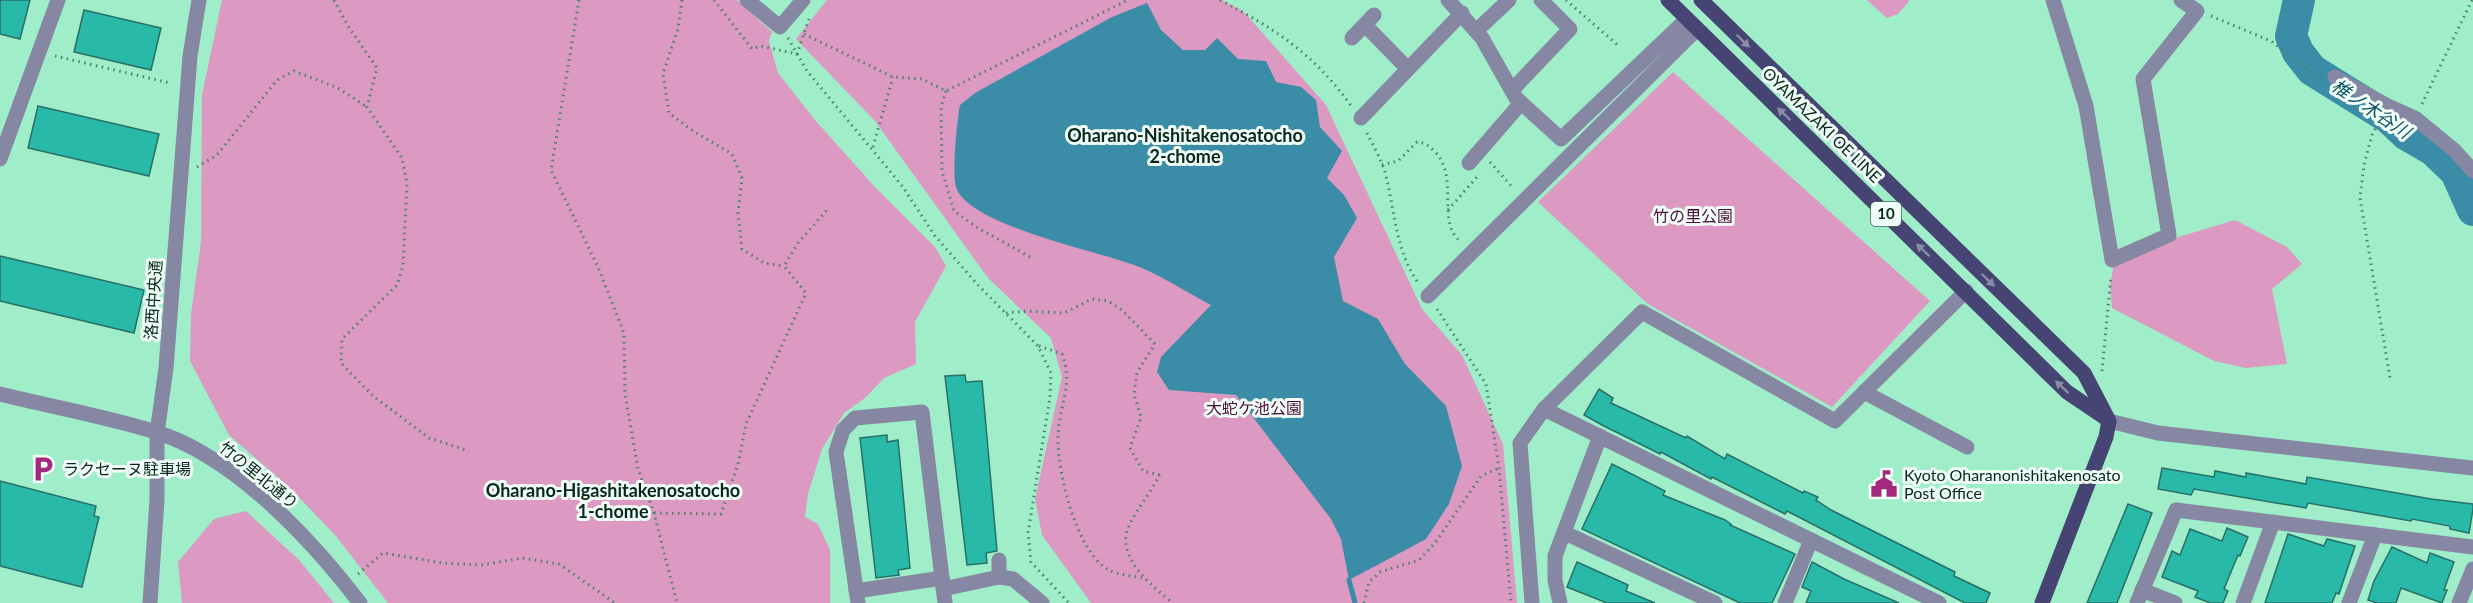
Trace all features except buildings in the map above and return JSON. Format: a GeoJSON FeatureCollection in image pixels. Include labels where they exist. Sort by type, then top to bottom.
{"type":"FeatureCollection","features":[{"type":"Feature","properties":{"kind":"main road","name":"OYAMAZAKI OE LINE"},"geometry":{"type":"LineString","coordinates":[[1668,0],[2067,392],[2109,421]]}},
{"type":"Feature","properties":{"kind":"main road","name":"OYAMAZAKI OE LINE"},"geometry":{"type":"LineString","coordinates":[[1701,0],[2084,374],[2109,421]]}},
{"type":"Feature","properties":{"kind":"main road"},"geometry":{"type":"LineString","coordinates":[[2042,603],[2106,437],[2109,421]]}},
{"type":"Feature","properties":{"kind":"street"},"geometry":{"type":"LineString","coordinates":[[0,159],[58,0]]}},
{"type":"Feature","properties":{"kind":"street","name":"洛西中央通"},"geometry":{"type":"LineString","coordinates":[[150,603],[157,500],[157,433],[166,368],[190,56],[199,0]]}},
{"type":"Feature","properties":{"kind":"street"},"geometry":{"type":"LineString","coordinates":[[747,0],[780,27],[803,0]]}},
{"type":"Feature","properties":{"kind":"street"},"geometry":{"type":"LineString","coordinates":[[1448,0],[1476,31],[1517,97],[1561,139],[1692,24]]}},
{"type":"Feature","properties":{"kind":"street"},"geometry":{"type":"LineString","coordinates":[[1476,31],[1509,0]]}},
{"type":"Feature","properties":{"kind":"street"},"geometry":{"type":"LineString","coordinates":[[1474,169],[1480,150],[1517,97],[1570,29],[1541,0]]}},
{"type":"Feature","properties":{"kind":"street"},"geometry":{"type":"LineString","coordinates":[[2053,0],[2086,106],[2112,260],[2169,235],[2143,79],[2197,10],[2181,0]]}},
{"type":"Feature","properties":{"kind":"street"},"geometry":{"type":"LineString","coordinates":[[1361,118],[1461,13]]}},
{"type":"Feature","properties":{"kind":"street"},"geometry":{"type":"LineString","coordinates":[[1352,38],[1370,20],[1408,69]]}},
{"type":"Feature","properties":{"kind":"street"},"geometry":{"type":"LineString","coordinates":[[1428,297],[1525,200],[1692,24]]}},
{"type":"Feature","properties":{"kind":"street"},"geometry":{"type":"LineString","coordinates":[[2335,77],[2415,118],[2454,150],[2473,171]]}},
{"type":"Feature","properties":{"kind":"street"},"geometry":{"type":"LineString","coordinates":[[1532,603],[1520,443],[1544,409],[1642,312],[1835,421],[1966,291]]}},
{"type":"Feature","properties":{"kind":"street"},"geometry":{"type":"LineString","coordinates":[[1864,392],[1968,447]]}},
{"type":"Feature","properties":{"kind":"street","name":"竹の里北通り"},"geometry":{"type":"LineString","coordinates":[[0,394],[157,433],[205,454],[272,505],[333,568],[360,603]]}},
{"type":"Feature","properties":{"kind":"street"},"geometry":{"type":"LineString","coordinates":[[1544,409],[1939,603]]}},
{"type":"Feature","properties":{"kind":"street"},"geometry":{"type":"LineString","coordinates":[[943,590],[922,412],[855,418],[843,430],[837,452],[857,597],[943,590],[999,578],[1013,579],[1042,603]]}},
{"type":"Feature","properties":{"kind":"street"},"geometry":{"type":"LineString","coordinates":[[2109,421],[2158,433],[2473,468]]}},
{"type":"Feature","properties":{"kind":"street"},"geometry":{"type":"LineString","coordinates":[[1560,603],[1555,580],[1555,556],[1600,436]]}},
{"type":"Feature","properties":{"kind":"street"},"geometry":{"type":"LineString","coordinates":[[2175,603],[2140,597],[2176,510],[2473,548]]}},
{"type":"Feature","properties":{"kind":"street"},"geometry":{"type":"LineString","coordinates":[[2243,603],[2273,522]]}},
{"type":"Feature","properties":{"kind":"street"},"geometry":{"type":"LineString","coordinates":[[1565,533],[1715,603]]}},
{"type":"Feature","properties":{"kind":"street"},"geometry":{"type":"LineString","coordinates":[[2349,603],[2375,535]]}},
{"type":"Feature","properties":{"kind":"street"},"geometry":{"type":"LineString","coordinates":[[1785,603],[1811,540]]}},
{"type":"Feature","properties":{"kind":"street"},"geometry":{"type":"LineString","coordinates":[[999,560],[999,578]]}},
{"type":"Feature","properties":{"kind":"street"},"geometry":{"type":"LineString","coordinates":[[2459,603],[2473,569]]}},
{"type":"Feature","properties":{"kind":"path"},"geometry":{"type":"LineString","coordinates":[[334,0],[348,26],[377,68],[367,107]]}},
{"type":"Feature","properties":{"kind":"path"},"geometry":{"type":"LineString","coordinates":[[579,0],[551,170],[598,267],[624,333],[625,394],[636,458],[654,513],[676,603]]}},
{"type":"Feature","properties":{"kind":"path"},"geometry":{"type":"LineString","coordinates":[[654,513],[721,514],[738,464],[746,424],[806,294],[784,266],[764,263],[742,249],[738,213],[742,178],[732,154],[693,131],[669,113],[663,74],[678,29],[682,0]]}},
{"type":"Feature","properties":{"kind":"path"},"geometry":{"type":"LineString","coordinates":[[714,0],[752,49],[761,46],[797,54]]}},
{"type":"Feature","properties":{"kind":"path"},"geometry":{"type":"LineString","coordinates":[[1030,256],[978,228],[954,211],[942,171],[941,107],[946,91],[1128,0]]}},
{"type":"Feature","properties":{"kind":"path"},"geometry":{"type":"LineString","coordinates":[[1220,0],[1265,24],[1312,59],[1339,88],[1361,118],[1382,165],[1391,210],[1408,269],[1486,384],[1499,468],[1511,603]]}},
{"type":"Feature","properties":{"kind":"path"},"geometry":{"type":"LineString","coordinates":[[1566,0],[1620,48]]}},
{"type":"Feature","properties":{"kind":"path"},"geometry":{"type":"LineString","coordinates":[[2415,118],[2472,0]]}},
{"type":"Feature","properties":{"kind":"path"},"geometry":{"type":"LineString","coordinates":[[2197,10],[2271,40],[2317,78],[2335,77]]}},
{"type":"Feature","properties":{"kind":"path"},"geometry":{"type":"LineString","coordinates":[[797,54],[811,14]]}},
{"type":"Feature","properties":{"kind":"path"},"geometry":{"type":"LineString","coordinates":[[780,27],[807,71],[903,187],[935,236],[1038,346],[1051,373],[1050,397],[1028,533],[1031,562],[1069,603]]}},
{"type":"Feature","properties":{"kind":"path"},"geometry":{"type":"LineString","coordinates":[[804,34],[893,76],[922,79],[946,91]]}},
{"type":"Feature","properties":{"kind":"path"},"geometry":{"type":"LineString","coordinates":[[39,52],[170,83]]}},
{"type":"Feature","properties":{"kind":"path"},"geometry":{"type":"LineString","coordinates":[[197,166],[217,155],[277,80],[294,71],[338,88],[367,107],[402,158],[407,183],[403,266],[396,285],[342,339],[341,363],[373,396],[429,438],[470,451]]}},
{"type":"Feature","properties":{"kind":"path"},"geometry":{"type":"LineString","coordinates":[[872,148],[893,76]]}},
{"type":"Feature","properties":{"kind":"path"},"geometry":{"type":"LineString","coordinates":[[2388,106],[2372,135],[2364,165],[2360,198],[2391,378]]}},
{"type":"Feature","properties":{"kind":"path"},"geometry":{"type":"LineString","coordinates":[[1382,165],[1398,161],[1417,142],[1425,143],[1441,157],[1447,172],[1448,210],[1454,237],[1473,252]]}},
{"type":"Feature","properties":{"kind":"path"},"geometry":{"type":"LineString","coordinates":[[1480,150],[1525,200]]}},
{"type":"Feature","properties":{"kind":"path"},"geometry":{"type":"LineString","coordinates":[[1486,170],[1493,165]]}},
{"type":"Feature","properties":{"kind":"path"},"geometry":{"type":"LineString","coordinates":[[1448,210],[1474,169]]}},
{"type":"Feature","properties":{"kind":"path"},"geometry":{"type":"LineString","coordinates":[[784,266],[798,243],[828,209]]}},
{"type":"Feature","properties":{"kind":"path"},"geometry":{"type":"LineString","coordinates":[[2102,373],[2112,260]]}},
{"type":"Feature","properties":{"kind":"path"},"geometry":{"type":"LineString","coordinates":[[1006,313],[1029,311],[1064,313],[1092,299],[1108,301],[1122,311],[1155,344],[1137,372],[1134,394],[1141,417],[1130,448],[1143,471],[1159,475],[1128,529],[1127,549],[1136,567],[1173,603]]}},
{"type":"Feature","properties":{"kind":"path"},"geometry":{"type":"LineString","coordinates":[[1038,346],[1062,354],[1068,370],[1058,436],[1062,473],[1072,513],[1083,541],[1096,561],[1110,571],[1146,578]]}},
{"type":"Feature","properties":{"kind":"path"},"geometry":{"type":"LineString","coordinates":[[1364,603],[1369,582],[1380,572],[1419,560],[1436,543],[1481,476],[1499,468]]}},
{"type":"Feature","properties":{"kind":"path"},"geometry":{"type":"LineString","coordinates":[[358,574],[383,553],[481,565],[522,558],[559,564],[615,603]]}},
{"type":"Feature","properties":{"kind":"green space"},"geometry":{"type":"Polygon","coordinates":[[[222,0],[737,0],[772,32],[769,41],[778,73],[815,120],[874,186],[935,247],[946,266],[915,322],[916,364],[884,378],[865,398],[844,413],[822,449],[808,494],[805,517],[818,524],[830,550],[830,603],[388,603],[335,535],[290,488],[229,435],[190,361],[191,314],[201,242],[202,95],[222,0]]]}},
{"type":"Feature","properties":{"kind":"green space","name":"大蛇ケ池公園"},"geometry":{"type":"Polygon","coordinates":[[[827,0],[1222,0],[1244,12],[1326,105],[1422,309],[1462,355],[1503,444],[1517,603],[1091,603],[1042,535],[1035,499],[1062,377],[1051,338],[988,278],[875,121],[796,39],[827,0]]]}},
{"type":"Feature","properties":{"kind":"green space"},"geometry":{"type":"Polygon","coordinates":[[[1867,0],[1910,0],[1898,14],[1887,18],[1867,0]]]}},
{"type":"Feature","properties":{"kind":"green space","name":"竹の里公園"},"geometry":{"type":"Polygon","coordinates":[[[1673,72],[1930,301],[1832,407],[1648,304],[1538,202],[1673,72]]]}},
{"type":"Feature","properties":{"kind":"green space"},"geometry":{"type":"Polygon","coordinates":[[[2235,220],[2287,247],[2302,264],[2272,289],[2287,364],[2245,368],[2214,361],[2112,308],[2110,285],[2114,264],[2175,238],[2235,220]]]}},
{"type":"Feature","properties":{"kind":"green space"},"geometry":{"type":"Polygon","coordinates":[[[246,511],[299,560],[334,603],[182,603],[178,562],[214,519],[246,511]]]}},
{"type":"Feature","properties":{"kind":"water"},"geometry":{"type":"Polygon","coordinates":[[[1147,3],[1161,30],[1183,50],[1205,50],[1217,38],[1238,59],[1266,61],[1276,82],[1301,87],[1316,100],[1320,127],[1342,151],[1327,178],[1344,195],[1357,218],[1334,257],[1343,301],[1378,319],[1405,364],[1446,406],[1462,466],[1449,504],[1426,539],[1349,580],[1341,539],[1331,519],[1236,395],[1169,390],[1157,372],[1161,357],[1211,305],[1142,268],[1040,236],[985,214],[966,201],[956,187],[956,134],[960,105],[975,93],[1112,17],[1147,3]]]}},
{"type":"Feature","properties":{"kind":"waterway","name":"椎ノ木谷川"},"geometry":{"type":"LineString","coordinates":[[2299,0],[2291,36],[2298,52],[2312,70],[2389,118],[2407,135],[2433,150],[2456,172],[2473,210]]}},
{"type":"Feature","properties":{"kind":"waterway"},"geometry":{"type":"LineString","coordinates":[[1349,580],[1355,603]]}},
{"type":"Feature","properties":{"kind":"place","name":"ラクセーヌ駐車場"},"geometry":{"type":"Point","coordinates":[43,469]}},
{"type":"Feature","properties":{"kind":"place","name":"Kyoto Oharanonishitakenosato Post Office"},"geometry":{"type":"Point","coordinates":[1884,484]}},
{"type":"Feature","properties":{"kind":"district","name":"Oharano-Nishitakenosatocho 2-chome"},"geometry":{"type":"Point","coordinates":[1185,146]}},
{"type":"Feature","properties":{"kind":"district","name":"Oharano-Higashitakenosatocho 1-chome"},"geometry":{"type":"Point","coordinates":[613,501]}}]}
